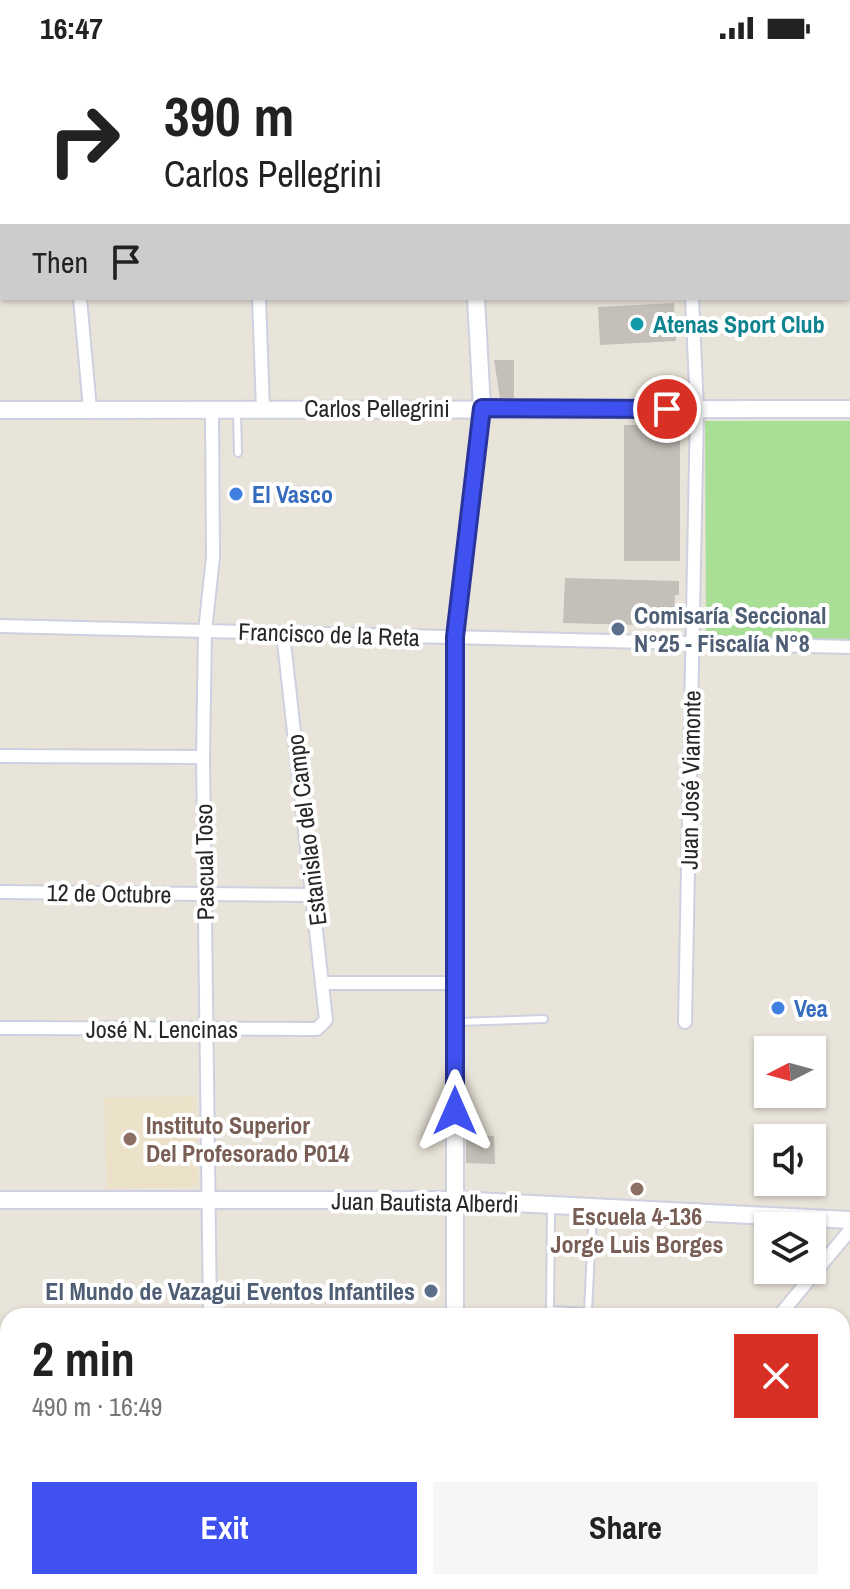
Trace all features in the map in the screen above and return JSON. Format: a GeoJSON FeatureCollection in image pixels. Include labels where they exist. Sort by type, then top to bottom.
{"type":"FeatureCollection","features":[{"type":"Feature","properties":{"kind":"street"},"geometry":{"type":"LineString","coordinates":[[80,300],[90,409]]}},
{"type":"Feature","properties":{"kind":"street"},"geometry":{"type":"LineString","coordinates":[[259,300],[263,409]]}},
{"type":"Feature","properties":{"kind":"street"},"geometry":{"type":"LineString","coordinates":[[455,1308],[455,637],[482,408],[476,300]]}},
{"type":"Feature","properties":{"kind":"street","name":"Juan José Viamonte"},"geometry":{"type":"LineString","coordinates":[[685,1022],[697,409],[692,300]]}},
{"type":"Feature","properties":{"kind":"street","name":"Pascual Toso"},"geometry":{"type":"LineString","coordinates":[[210,1308],[203,757],[205,631],[213,557],[212,409]]}},
{"type":"Feature","properties":{"kind":"street","name":"Carlos Pellegrini"},"geometry":{"type":"LineString","coordinates":[[0,410],[850,409]]}},
{"type":"Feature","properties":{"kind":"street","name":"Francisco de la Reta"},"geometry":{"type":"LineString","coordinates":[[0,626],[850,647]]}},
{"type":"Feature","properties":{"kind":"street","name":"Estanislao del Campo"},"geometry":{"type":"LineString","coordinates":[[283,633],[314,895],[326,1020],[323,1026]]}},
{"type":"Feature","properties":{"kind":"street"},"geometry":{"type":"LineString","coordinates":[[0,756],[203,757]]}},
{"type":"Feature","properties":{"kind":"street","name":"12 de Octubre"},"geometry":{"type":"LineString","coordinates":[[0,892],[314,895]]}},
{"type":"Feature","properties":{"kind":"street"},"geometry":{"type":"LineString","coordinates":[[322,983],[454,983]]}},
{"type":"Feature","properties":{"kind":"street","name":"José N. Lencinas"},"geometry":{"type":"LineString","coordinates":[[0,1028],[317,1029],[323,1026]]}},
{"type":"Feature","properties":{"kind":"street","name":"Juan Bautista Alberdi"},"geometry":{"type":"LineString","coordinates":[[0,1200],[455,1200],[850,1220]]}},
{"type":"Feature","properties":{"kind":"street"},"geometry":{"type":"LineString","coordinates":[[786,1308],[850,1230]]}},
{"type":"Feature","properties":{"kind":"lane"},"geometry":{"type":"LineString","coordinates":[[237,409],[238,453]]}},
{"type":"Feature","properties":{"kind":"lane"},"geometry":{"type":"LineString","coordinates":[[454,1022],[544,1019]]}},
{"type":"Feature","properties":{"kind":"lane"},"geometry":{"type":"LineString","coordinates":[[550,1308],[551,1205]]}},
{"type":"Feature","properties":{"kind":"lane"},"geometry":{"type":"LineString","coordinates":[[588,1308],[593,1207]]}},
{"type":"Feature","properties":{"kind":"lane"},"geometry":{"type":"LineString","coordinates":[[209,1290],[251,1299]]}},
{"type":"Feature","properties":{"kind":"shaded area"},"geometry":{"type":"Polygon","coordinates":[[[196,1096],[198,1187],[107,1189],[104,1098],[196,1096]]]}},
{"type":"Feature","properties":{"kind":"green space"},"geometry":{"type":"Polygon","coordinates":[[[705,421],[850,421],[850,639],[706,637],[705,421]]]}},
{"type":"Feature","properties":{"kind":"building","name":"Atenas Sport Club"},"geometry":{"type":"Polygon","coordinates":[[[674,303],[676,341],[600,345],[598,307],[674,303]]]}},
{"type":"Feature","properties":{"kind":"building"},"geometry":{"type":"Polygon","coordinates":[[[494,360],[514,360],[514,398],[500,398],[494,360]]]}},
{"type":"Feature","properties":{"kind":"building"},"geometry":{"type":"Polygon","coordinates":[[[624,425],[680,425],[680,561],[624,561],[624,425]]]}},
{"type":"Feature","properties":{"kind":"building"},"geometry":{"type":"Polygon","coordinates":[[[565,578],[679,581],[679,595],[675,595],[674,626],[563,623],[565,578]]]}},
{"type":"Feature","properties":{"kind":"building"},"geometry":{"type":"Polygon","coordinates":[[[466,1135],[494,1136],[495,1164],[466,1163],[466,1135]]]}},
{"type":"Feature","properties":{"kind":"place","name":"Atenas Sport Club"},"geometry":{"type":"Point","coordinates":[637,324]}},
{"type":"Feature","properties":{"kind":"place","name":"El Vasco"},"geometry":{"type":"Point","coordinates":[236,494]}},
{"type":"Feature","properties":{"kind":"place","name":"Comisaría Seccional N°25 - Fiscalía N°8"},"geometry":{"type":"Point","coordinates":[618,629]}},
{"type":"Feature","properties":{"kind":"place","name":"Vea"},"geometry":{"type":"Point","coordinates":[778,1008]}},
{"type":"Feature","properties":{"kind":"place","name":"Instituto Superior Del Profesorado P014"},"geometry":{"type":"Point","coordinates":[130,1139]}},
{"type":"Feature","properties":{"kind":"place","name":"Escuela 4-136 Jorge Luis Borges"},"geometry":{"type":"Point","coordinates":[637,1189]}},
{"type":"Feature","properties":{"kind":"place","name":"El Mundo de Vazagui Eventos Infantiles"},"geometry":{"type":"Point","coordinates":[431,1291]}},
{"type":"Feature","properties":{"kind":"route"},"geometry":{"type":"LineString","coordinates":[[455,1111],[455,637],[482,408],[667,409]]}}]}
